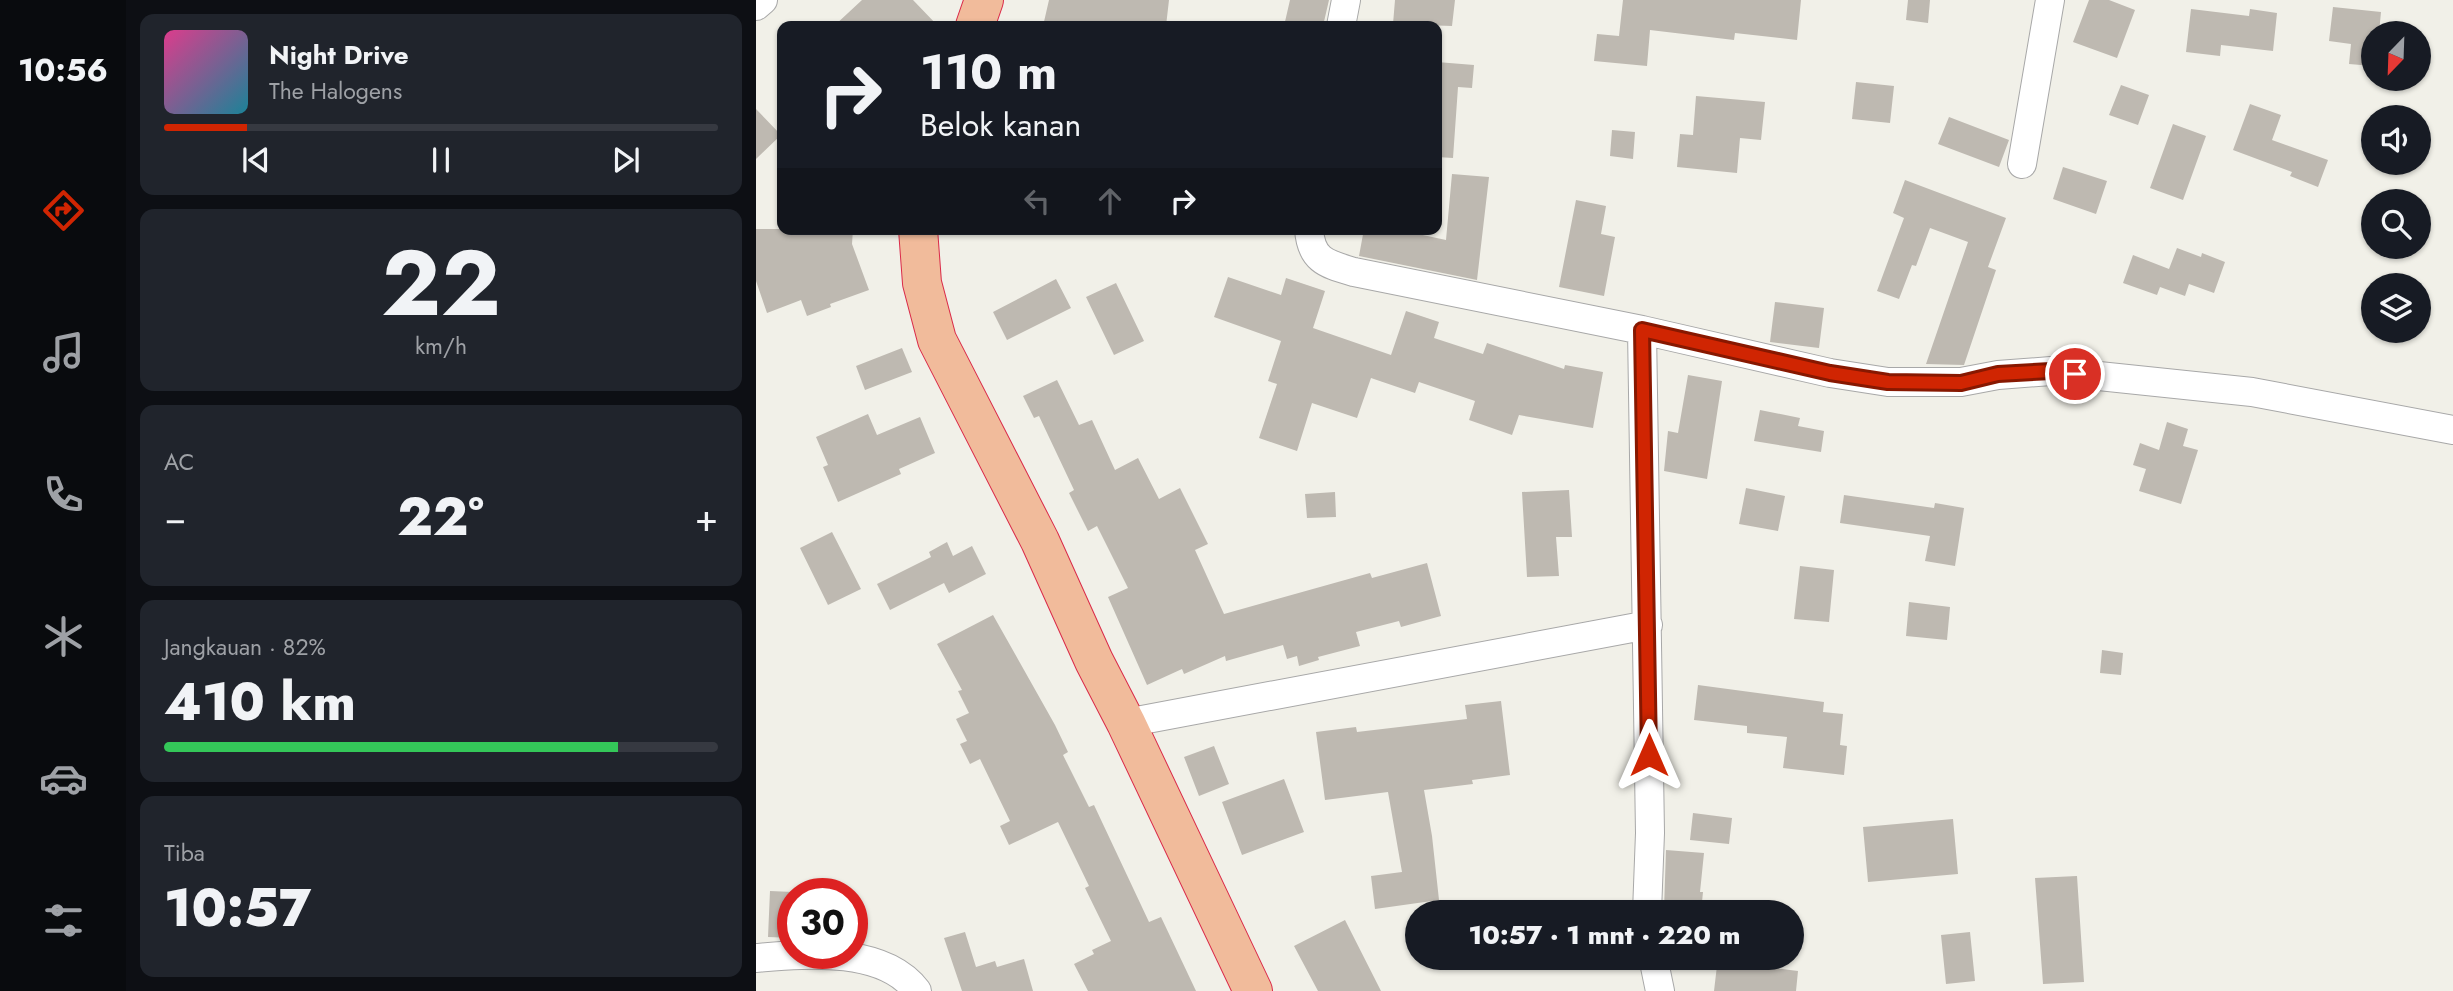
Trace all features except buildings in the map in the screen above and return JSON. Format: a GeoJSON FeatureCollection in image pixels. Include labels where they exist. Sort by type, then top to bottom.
{"type":"FeatureCollection","features":[{"type":"Feature","properties":{"kind":"highway"},"geometry":{"type":"LineString","coordinates":[[977,21],[984,0]]}},
{"type":"Feature","properties":{"kind":"highway"},"geometry":{"type":"LineString","coordinates":[[918,235],[922,282],[937,340],[1040,541],[1094,661],[1253,991]]}},
{"type":"Feature","properties":{"kind":"street"},"geometry":{"type":"LineString","coordinates":[[756,6],[763,0]]}},
{"type":"Feature","properties":{"kind":"street"},"geometry":{"type":"LineString","coordinates":[[1342,21],[1346,0]]}},
{"type":"Feature","properties":{"kind":"street"},"geometry":{"type":"LineString","coordinates":[[2022,164],[2050,0]]}},
{"type":"Feature","properties":{"kind":"street"},"geometry":{"type":"LineString","coordinates":[[1310,235],[1315,255],[1326,264],[1336,267],[1642,330],[1830,373],[1888,382],[1961,383],[1998,374],[2051,371],[2252,392],[2453,430]]}},
{"type":"Feature","properties":{"kind":"street"},"geometry":{"type":"LineString","coordinates":[[1642,330],[1650,833],[1647,900]]}},
{"type":"Feature","properties":{"kind":"street"},"geometry":{"type":"LineString","coordinates":[[1126,723],[1648,625]]}},
{"type":"Feature","properties":{"kind":"street"},"geometry":{"type":"LineString","coordinates":[[756,958],[800,954],[847,957],[883,965],[908,980],[917,991]]}},
{"type":"Feature","properties":{"kind":"street"},"geometry":{"type":"LineString","coordinates":[[1656,970],[1660,991]]}},
{"type":"Feature","properties":{"kind":"route"},"geometry":{"type":"LineString","coordinates":[[1649,755],[1642,330],[1830,373],[1888,382],[1961,383],[1998,374],[2051,371],[2075,374]]}}]}
